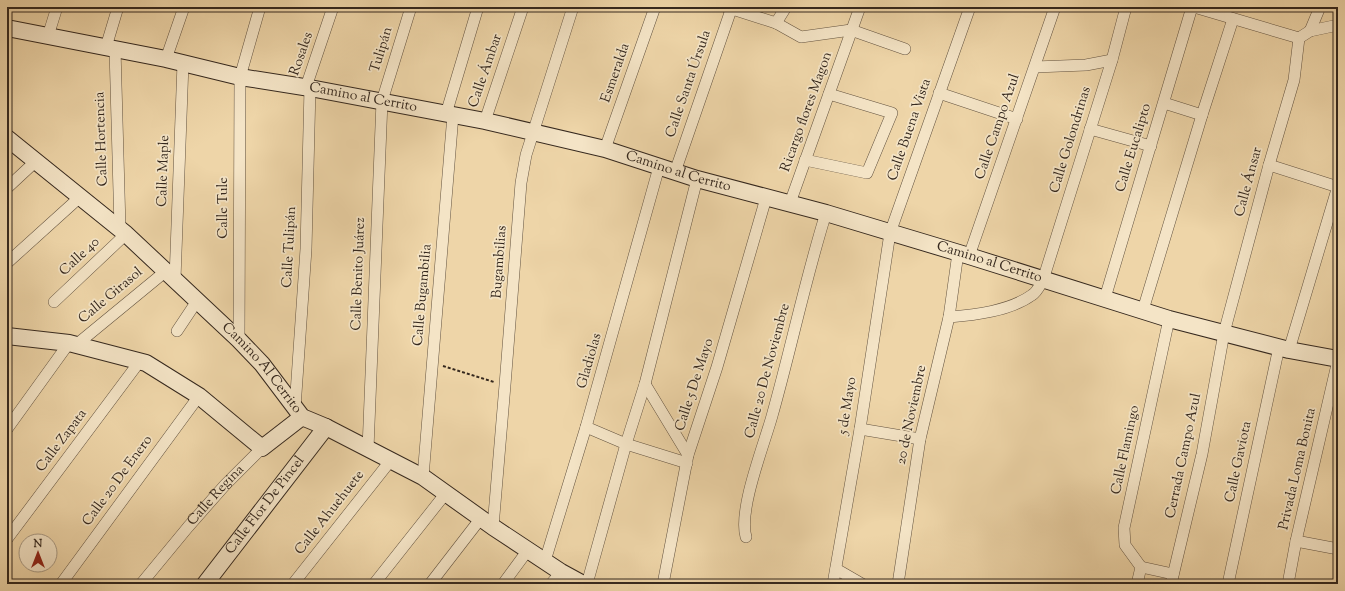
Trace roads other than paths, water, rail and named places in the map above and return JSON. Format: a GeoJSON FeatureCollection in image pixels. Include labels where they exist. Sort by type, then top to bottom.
{"type":"FeatureCollection","features":[{"type":"Feature","properties":{"kind":"main road","name":"Camino al Cerrito"},"geometry":{"type":"LineString","coordinates":[[7,28],[166,59],[240,77],[382,101],[485,121],[605,149],[697,179],[826,213],[1169,319],[1338,360]]}},
{"type":"Feature","properties":{"kind":"main road","name":"Camino Al Cerrito"},"geometry":{"type":"LineString","coordinates":[[7,138],[123,231],[239,340],[262,364],[298,413],[423,477],[545,562],[556,578],[583,584]]}},
{"type":"Feature","properties":{"kind":"main road"},"geometry":{"type":"LineString","coordinates":[[7,336],[73,344],[146,363],[199,396],[262,448]]}},
{"type":"Feature","properties":{"kind":"main road","name":"Calle Regina"},"geometry":{"type":"LineString","coordinates":[[262,448],[298,413]]}},
{"type":"Feature","properties":{"kind":"main road","name":"Calle Flor De Pincel"},"geometry":{"type":"LineString","coordinates":[[205,584],[326,427]]}},
{"type":"Feature","properties":{"kind":"street"},"geometry":{"type":"LineString","coordinates":[[48,36],[57,7]]}},
{"type":"Feature","properties":{"kind":"street","name":"Calle Hortencia"},"geometry":{"type":"LineString","coordinates":[[118,7],[110,48],[123,231]]}},
{"type":"Feature","properties":{"kind":"street"},"geometry":{"type":"LineString","coordinates":[[166,59],[184,7]]}},
{"type":"Feature","properties":{"kind":"street","name":"Calle Tule"},"geometry":{"type":"LineString","coordinates":[[239,340],[240,77],[260,7]]}},
{"type":"Feature","properties":{"kind":"street","name":"Rosales"},"geometry":{"type":"LineString","coordinates":[[308,88],[333,7]]}},
{"type":"Feature","properties":{"kind":"street","name":"Tulipán"},"geometry":{"type":"LineString","coordinates":[[382,101],[411,7]]}},
{"type":"Feature","properties":{"kind":"street","name":"Calle Bugambilia"},"geometry":{"type":"LineString","coordinates":[[423,477],[449,114],[478,7]]}},
{"type":"Feature","properties":{"kind":"street","name":"Calle Ámbar"},"geometry":{"type":"LineString","coordinates":[[485,121],[523,7]]}},
{"type":"Feature","properties":{"kind":"street","name":"Bugambilias"},"geometry":{"type":"LineString","coordinates":[[487,522],[506,385],[521,183],[526,155],[573,7]]}},
{"type":"Feature","properties":{"kind":"street","name":"Esmeralda"},"geometry":{"type":"LineString","coordinates":[[605,149],[655,7]]}},
{"type":"Feature","properties":{"kind":"street"},"geometry":{"type":"LineString","coordinates":[[776,23],[786,7]]}},
{"type":"Feature","properties":{"kind":"street","name":"Ricargo flores Magon"},"geometry":{"type":"LineString","coordinates":[[790,203],[860,7]]}},
{"type":"Feature","properties":{"kind":"street","name":"Calle Buena Vista"},"geometry":{"type":"LineString","coordinates":[[890,233],[970,7]]}},
{"type":"Feature","properties":{"kind":"street","name":"Calle Campo Azul"},"geometry":{"type":"LineString","coordinates":[[964,255],[1017,119],[1055,7]]}},
{"type":"Feature","properties":{"kind":"street","name":"Calle Golondrinas"},"geometry":{"type":"LineString","coordinates":[[950,317],[982,314],[1013,304],[1033,295],[1043,280],[1112,60],[1126,7]]}},
{"type":"Feature","properties":{"kind":"street"},"geometry":{"type":"LineString","coordinates":[[1193,7],[1233,20],[1299,38],[1310,31],[1338,25]]}},
{"type":"Feature","properties":{"kind":"street","name":"Calle Eucalipto"},"geometry":{"type":"LineString","coordinates":[[1105,298],[1193,7]]}},
{"type":"Feature","properties":{"kind":"street"},"geometry":{"type":"LineString","coordinates":[[1310,31],[1320,7]]}},
{"type":"Feature","properties":{"kind":"street"},"geometry":{"type":"LineString","coordinates":[[730,8],[776,23],[801,37],[852,30],[905,49]]}},
{"type":"Feature","properties":{"kind":"street","name":"Calle Santa Úrsula"},"geometry":{"type":"LineString","coordinates":[[675,172],[730,8]]}},
{"type":"Feature","properties":{"kind":"street"},"geometry":{"type":"LineString","coordinates":[[1142,310],[1233,20]]}},
{"type":"Feature","properties":{"kind":"street","name":"Calle Ánsar"},"geometry":{"type":"LineString","coordinates":[[1224,333],[1269,165],[1294,80],[1299,38]]}},
{"type":"Feature","properties":{"kind":"street"},"geometry":{"type":"LineString","coordinates":[[1035,67],[1086,65],[1112,60]]}},
{"type":"Feature","properties":{"kind":"street","name":"Calle Maple"},"geometry":{"type":"LineString","coordinates":[[170,275],[183,63]]}},
{"type":"Feature","properties":{"kind":"street","name":"Calle Tulipán"},"geometry":{"type":"LineString","coordinates":[[298,413],[306,249],[308,88]]}},
{"type":"Feature","properties":{"kind":"street"},"geometry":{"type":"LineString","coordinates":[[939,93],[1017,119]]}},
{"type":"Feature","properties":{"kind":"street"},"geometry":{"type":"LineString","coordinates":[[805,160],[867,173],[892,113],[829,94]]}},
{"type":"Feature","properties":{"kind":"street","name":"Calle Benito Juárez"},"geometry":{"type":"LineString","coordinates":[[368,449],[382,101]]}},
{"type":"Feature","properties":{"kind":"street"},"geometry":{"type":"LineString","coordinates":[[1164,103],[1202,115]]}},
{"type":"Feature","properties":{"kind":"street"},"geometry":{"type":"LineString","coordinates":[[1090,129],[1151,146]]}},
{"type":"Feature","properties":{"kind":"street"},"geometry":{"type":"LineString","coordinates":[[7,188],[36,162]]}},
{"type":"Feature","properties":{"kind":"street"},"geometry":{"type":"LineString","coordinates":[[1269,165],[1338,186]]}},
{"type":"Feature","properties":{"kind":"street","name":"Gladiolas"},"geometry":{"type":"LineString","coordinates":[[545,562],[586,427],[659,166]]}},
{"type":"Feature","properties":{"kind":"street"},"geometry":{"type":"LineString","coordinates":[[587,584],[626,444],[645,384],[697,179]]}},
{"type":"Feature","properties":{"kind":"street","name":"Calle Gaviota"},"geometry":{"type":"LineString","coordinates":[[1228,584],[1284,348],[1338,186]]}},
{"type":"Feature","properties":{"kind":"street"},"geometry":{"type":"LineString","coordinates":[[7,263],[80,197]]}},
{"type":"Feature","properties":{"kind":"street","name":"Calle 5 De Mayo"},"geometry":{"type":"LineString","coordinates":[[663,584],[687,459],[717,367],[766,198]]}},
{"type":"Feature","properties":{"kind":"street","name":"Calle 20 De Noviembre"},"geometry":{"type":"LineString","coordinates":[[746,537],[744,531],[746,503],[772,416],[815,249],[826,213]]}},
{"type":"Feature","properties":{"kind":"street","name":"Calle 40"},"geometry":{"type":"LineString","coordinates":[[54,302],[123,231]]}},
{"type":"Feature","properties":{"kind":"street","name":"5 de Mayo"},"geometry":{"type":"LineString","coordinates":[[833,584],[860,429],[890,233]]}},
{"type":"Feature","properties":{"kind":"street","name":"20 de Noviembre"},"geometry":{"type":"LineString","coordinates":[[898,584],[920,440],[964,255]]}},
{"type":"Feature","properties":{"kind":"street","name":"Calle Girasol"},"geometry":{"type":"LineString","coordinates":[[7,429],[73,344],[170,275]]}},
{"type":"Feature","properties":{"kind":"street"},"geometry":{"type":"LineString","coordinates":[[177,331],[197,301]]}},
{"type":"Feature","properties":{"kind":"street","name":"Calle Flamingo"},"geometry":{"type":"LineString","coordinates":[[1141,567],[1125,545],[1124,528],[1169,319]]}},
{"type":"Feature","properties":{"kind":"street","name":"Cerrada Campo Azul"},"geometry":{"type":"LineString","coordinates":[[1172,579],[1202,454],[1224,333]]}},
{"type":"Feature","properties":{"kind":"street","name":"Privada Loma Bonita"},"geometry":{"type":"LineString","coordinates":[[1288,584],[1296,542],[1338,360]]}},
{"type":"Feature","properties":{"kind":"street","name":"Calle Zapata"},"geometry":{"type":"LineString","coordinates":[[7,539],[140,361]]}},
{"type":"Feature","properties":{"kind":"street"},"geometry":{"type":"LineString","coordinates":[[645,384],[687,459]]}},
{"type":"Feature","properties":{"kind":"street","name":"Calle 20 De Enero"},"geometry":{"type":"LineString","coordinates":[[62,584],[199,396]]}},
{"type":"Feature","properties":{"kind":"street"},"geometry":{"type":"LineString","coordinates":[[586,427],[626,444],[687,459]]}},
{"type":"Feature","properties":{"kind":"street"},"geometry":{"type":"LineString","coordinates":[[860,429],[920,440]]}},
{"type":"Feature","properties":{"kind":"street","name":"Calle Regina"},"geometry":{"type":"LineString","coordinates":[[140,584],[219,491],[262,448]]}},
{"type":"Feature","properties":{"kind":"street","name":"Calle Ahuehuete"},"geometry":{"type":"LineString","coordinates":[[293,584],[391,460]]}},
{"type":"Feature","properties":{"kind":"street"},"geometry":{"type":"LineString","coordinates":[[374,584],[446,493]]}},
{"type":"Feature","properties":{"kind":"street"},"geometry":{"type":"LineString","coordinates":[[430,584],[487,522]]}},
{"type":"Feature","properties":{"kind":"street"},"geometry":{"type":"LineString","coordinates":[[1296,542],[1338,549]]}},
{"type":"Feature","properties":{"kind":"street"},"geometry":{"type":"LineString","coordinates":[[503,584],[528,550]]}},
{"type":"Feature","properties":{"kind":"street"},"geometry":{"type":"LineString","coordinates":[[1137,584],[1141,567],[1172,579]]}},
{"type":"Feature","properties":{"kind":"street"},"geometry":{"type":"LineString","coordinates":[[836,570],[862,584]]}}]}
